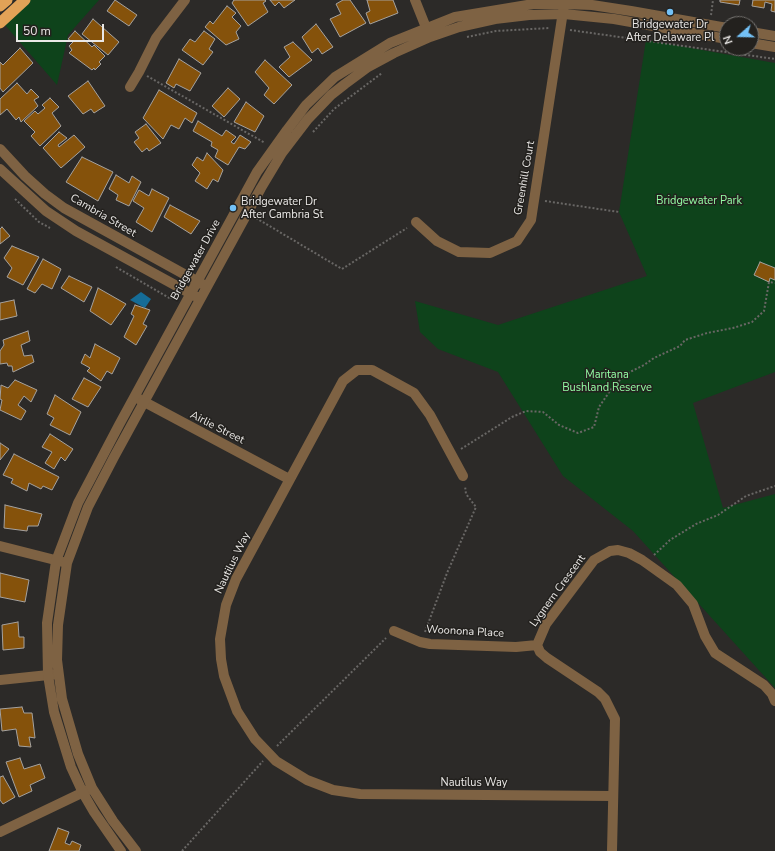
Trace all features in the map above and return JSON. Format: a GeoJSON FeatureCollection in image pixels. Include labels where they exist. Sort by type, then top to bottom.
{"type":"FeatureCollection","features":[{"type":"Feature","properties":{"kind":"highway"},"geometry":{"type":"LineString","coordinates":[[0,6],[7,0]]}},
{"type":"Feature","properties":{"kind":"highway"},"geometry":{"type":"LineString","coordinates":[[0,23],[25,0]]}},
{"type":"Feature","properties":{"kind":"street"},"geometry":{"type":"LineString","coordinates":[[130,87],[140,72],[156,38],[185,0]]}},
{"type":"Feature","properties":{"kind":"street"},"geometry":{"type":"LineString","coordinates":[[415,0],[428,32]]}},
{"type":"Feature","properties":{"kind":"street","name":"Bridgewater Drive"},"geometry":{"type":"LineString","coordinates":[[564,9],[719,38]]}},
{"type":"Feature","properties":{"kind":"street","name":"Bridgewater Drive"},"geometry":{"type":"LineString","coordinates":[[136,851],[71,767],[60,736],[54,712],[53,674],[47,623],[56,561],[78,503],[197,282],[258,172],[273,148],[306,105],[335,77],[385,46],[428,32],[495,19],[564,9],[623,10],[719,27]]}},
{"type":"Feature","properties":{"kind":"street","name":"Greenhill Court"},"geometry":{"type":"LineString","coordinates":[[416,222],[437,242],[459,252],[490,253],[517,241],[531,220],[564,9]]}},
{"type":"Feature","properties":{"kind":"street","name":"Bridgewater Drive"},"geometry":{"type":"LineString","coordinates":[[53,674],[67,563],[88,507],[200,299],[252,216],[282,154],[308,119],[330,95],[368,67],[428,32]]}},
{"type":"Feature","properties":{"kind":"street"},"geometry":{"type":"LineString","coordinates":[[759,33],[775,36]]}},
{"type":"Feature","properties":{"kind":"street"},"geometry":{"type":"LineString","coordinates":[[759,44],[775,47]]}},
{"type":"Feature","properties":{"kind":"street","name":"Cambria Street"},"geometry":{"type":"LineString","coordinates":[[0,149],[25,176],[64,208],[207,287]]}},
{"type":"Feature","properties":{"kind":"street"},"geometry":{"type":"LineString","coordinates":[[0,169],[28,196],[52,215],[76,231],[200,299]]}},
{"type":"Feature","properties":{"kind":"street","name":"Nautilus Way"},"geometry":{"type":"LineString","coordinates":[[463,476],[430,415],[414,393],[372,370],[364,369],[348,375],[343,380],[230,591],[222,622],[220,640],[224,676],[237,711],[245,727],[269,754],[286,768],[318,785],[346,792],[612,796]]}},
{"type":"Feature","properties":{"kind":"street","name":"Airlie Street"},"geometry":{"type":"LineString","coordinates":[[135,398],[289,479]]}},
{"type":"Feature","properties":{"kind":"street"},"geometry":{"type":"LineString","coordinates":[[0,546],[67,563]]}},
{"type":"Feature","properties":{"kind":"street","name":"Lygnern Crescent"},"geometry":{"type":"LineString","coordinates":[[612,851],[612,796],[615,718],[611,709],[598,692],[547,658],[540,652],[537,645],[546,624],[594,560],[601,554],[618,550],[629,553],[678,585],[687,595],[715,654],[764,686],[772,694],[775,701]]}},
{"type":"Feature","properties":{"kind":"street","name":"Woonona Place"},"geometry":{"type":"LineString","coordinates":[[394,631],[420,642],[516,647],[537,645]]}},
{"type":"Feature","properties":{"kind":"street"},"geometry":{"type":"LineString","coordinates":[[0,680],[53,674]]}},
{"type":"Feature","properties":{"kind":"street"},"geometry":{"type":"LineString","coordinates":[[0,832],[88,790]]}},
{"type":"Feature","properties":{"kind":"street","name":"Bridgewater Drive"},"geometry":{"type":"LineString","coordinates":[[88,790],[94,812],[121,851]]}},
{"type":"Feature","properties":{"kind":"path"},"geometry":{"type":"LineString","coordinates":[[463,38],[496,31],[518,29],[586,30],[775,59]]}},
{"type":"Feature","properties":{"kind":"path"},"geometry":{"type":"LineString","coordinates":[[309,136],[334,109],[388,69]]}},
{"type":"Feature","properties":{"kind":"path"},"geometry":{"type":"LineString","coordinates":[[140,72],[273,148]]}},
{"type":"Feature","properties":{"kind":"path"},"geometry":{"type":"LineString","coordinates":[[534,199],[619,212]]}},
{"type":"Feature","properties":{"kind":"path"},"geometry":{"type":"LineString","coordinates":[[252,216],[260,212]]}},
{"type":"Feature","properties":{"kind":"path"},"geometry":{"type":"LineString","coordinates":[[252,216],[342,269],[416,222]]}},
{"type":"Feature","properties":{"kind":"path"},"geometry":{"type":"LineString","coordinates":[[451,454],[512,417],[526,411],[543,412],[559,425],[578,434],[594,426],[599,407],[614,385],[630,372],[680,346],[685,340],[752,322],[764,311],[769,282],[775,283]]}},
{"type":"Feature","properties":{"kind":"path"},"geometry":{"type":"LineString","coordinates":[[420,642],[447,573],[476,507],[466,494],[463,476]]}},
{"type":"Feature","properties":{"kind":"path"},"geometry":{"type":"LineString","coordinates":[[649,565],[656,552],[670,540],[696,524],[718,515],[746,496],[775,486]]}},
{"type":"Feature","properties":{"kind":"path"},"geometry":{"type":"LineString","coordinates":[[182,851],[269,754],[394,631]]}},
{"type":"Feature","properties":{"kind":"green space"},"geometry":{"type":"Polygon","coordinates":[[[30,0],[99,0],[68,35],[57,85],[4,24],[30,0]]]}},
{"type":"Feature","properties":{"kind":"green space","name":"Maritana Bushland Reserve"},"geometry":{"type":"Polygon","coordinates":[[[646,40],[719,53],[719,56],[736,56],[775,63],[775,372],[693,403],[723,508],[775,494],[775,688],[633,531],[563,476],[498,372],[438,349],[420,332],[415,301],[498,325],[647,276],[619,212],[646,40]]]}},
{"type":"Feature","properties":{"kind":"water"},"geometry":{"type":"Polygon","coordinates":[[[141,292],[151,299],[145,308],[130,300],[141,292]]]}},
{"type":"Feature","properties":{"kind":"building"},"geometry":{"type":"Polygon","coordinates":[[[115,0],[137,15],[129,26],[107,11],[115,0]]]}},
{"type":"Feature","properties":{"kind":"building"},"geometry":{"type":"Polygon","coordinates":[[[234,0],[265,0],[266,1],[263,3],[268,12],[248,26],[232,3],[234,0]]]}},
{"type":"Feature","properties":{"kind":"building"},"geometry":{"type":"Polygon","coordinates":[[[270,0],[295,0],[284,8],[279,2],[275,6],[270,0]]]}},
{"type":"Feature","properties":{"kind":"building"},"geometry":{"type":"Polygon","coordinates":[[[343,0],[350,0],[366,23],[340,37],[330,19],[341,14],[336,4],[343,0]]]}},
{"type":"Feature","properties":{"kind":"building"},"geometry":{"type":"Polygon","coordinates":[[[367,0],[393,0],[398,13],[370,24],[366,13],[370,11],[367,0]]]}},
{"type":"Feature","properties":{"kind":"building"},"geometry":{"type":"Polygon","coordinates":[[[720,0],[740,0],[739,5],[720,2],[720,0]]]}},
{"type":"Feature","properties":{"kind":"building"},"geometry":{"type":"Polygon","coordinates":[[[753,0],[775,0],[775,12],[771,11],[772,4],[765,2],[764,8],[752,6],[753,0]]]}},
{"type":"Feature","properties":{"kind":"building"},"geometry":{"type":"Polygon","coordinates":[[[227,6],[236,13],[232,17],[241,26],[236,32],[239,39],[226,45],[205,27],[210,21],[213,24],[227,6]]]}},
{"type":"Feature","properties":{"kind":"building"},"geometry":{"type":"Polygon","coordinates":[[[93,19],[119,42],[108,55],[82,34],[93,19]]]}},
{"type":"Feature","properties":{"kind":"building"},"geometry":{"type":"Polygon","coordinates":[[[316,24],[333,47],[322,54],[318,48],[312,53],[302,37],[316,24]]]}},
{"type":"Feature","properties":{"kind":"building"},"geometry":{"type":"Polygon","coordinates":[[[75,31],[92,47],[94,45],[105,56],[99,62],[101,64],[95,70],[94,68],[92,70],[69,53],[72,50],[69,46],[73,42],[68,39],[75,31]]]}},
{"type":"Feature","properties":{"kind":"building"},"geometry":{"type":"Polygon","coordinates":[[[204,31],[215,39],[209,49],[213,52],[203,65],[182,50],[190,39],[195,42],[204,31]]]}},
{"type":"Feature","properties":{"kind":"building"},"geometry":{"type":"Polygon","coordinates":[[[293,42],[312,60],[289,77],[279,67],[290,57],[284,47],[293,42]]]}},
{"type":"Feature","properties":{"kind":"building"},"geometry":{"type":"Polygon","coordinates":[[[20,48],[33,63],[3,92],[0,88],[0,62],[3,65],[20,48]]]}},
{"type":"Feature","properties":{"kind":"building"},"geometry":{"type":"Polygon","coordinates":[[[179,59],[201,73],[190,91],[176,84],[174,88],[166,83],[179,59]]]}},
{"type":"Feature","properties":{"kind":"building"},"geometry":{"type":"Polygon","coordinates":[[[265,60],[292,85],[274,104],[264,95],[269,88],[255,72],[265,60]]]}},
{"type":"Feature","properties":{"kind":"building"},"geometry":{"type":"Polygon","coordinates":[[[88,81],[105,106],[94,113],[91,109],[83,114],[68,96],[88,81]]]}},
{"type":"Feature","properties":{"kind":"building"},"geometry":{"type":"Polygon","coordinates":[[[17,83],[27,94],[31,89],[39,97],[34,100],[38,106],[21,122],[19,117],[16,120],[7,109],[0,115],[0,99],[17,83]]]}},
{"type":"Feature","properties":{"kind":"building"},"geometry":{"type":"Polygon","coordinates":[[[228,88],[240,99],[224,117],[212,106],[228,88]]]}},
{"type":"Feature","properties":{"kind":"building"},"geometry":{"type":"Polygon","coordinates":[[[159,90],[197,113],[192,123],[185,118],[179,129],[171,125],[163,139],[143,118],[159,90]]]}},
{"type":"Feature","properties":{"kind":"building"},"geometry":{"type":"Polygon","coordinates":[[[50,98],[59,107],[52,113],[61,126],[40,146],[31,136],[35,132],[24,121],[35,111],[38,114],[45,108],[42,105],[50,98]]]}},
{"type":"Feature","properties":{"kind":"building"},"geometry":{"type":"Polygon","coordinates":[[[246,102],[264,116],[255,132],[234,122],[246,102]]]}},
{"type":"Feature","properties":{"kind":"building"},"geometry":{"type":"Polygon","coordinates":[[[198,121],[222,136],[226,130],[236,137],[231,142],[234,144],[240,135],[251,142],[245,149],[239,147],[228,165],[215,157],[218,150],[211,146],[212,142],[193,131],[198,121]]]}},
{"type":"Feature","properties":{"kind":"building"},"geometry":{"type":"Polygon","coordinates":[[[146,124],[161,143],[149,151],[147,148],[142,152],[134,142],[139,138],[135,132],[146,124]]]}},
{"type":"Feature","properties":{"kind":"building"},"geometry":{"type":"Polygon","coordinates":[[[59,132],[67,138],[58,145],[59,147],[74,135],[85,147],[61,168],[43,148],[59,132]]]}},
{"type":"Feature","properties":{"kind":"building"},"geometry":{"type":"Polygon","coordinates":[[[207,153],[223,170],[218,182],[213,179],[207,189],[195,181],[200,173],[192,165],[197,157],[203,161],[207,153]]]}},
{"type":"Feature","properties":{"kind":"building"},"geometry":{"type":"Polygon","coordinates":[[[82,157],[113,172],[98,201],[66,182],[82,157]]]}},
{"type":"Feature","properties":{"kind":"building"},"geometry":{"type":"Polygon","coordinates":[[[116,175],[129,183],[132,176],[141,182],[129,206],[116,200],[118,195],[109,189],[116,175]]]}},
{"type":"Feature","properties":{"kind":"building"},"geometry":{"type":"Polygon","coordinates":[[[152,189],[169,198],[152,232],[136,222],[144,208],[133,201],[139,190],[149,196],[152,189]]]}},
{"type":"Feature","properties":{"kind":"building"},"geometry":{"type":"Polygon","coordinates":[[[170,205],[200,221],[191,234],[164,217],[170,205]]]}},
{"type":"Feature","properties":{"kind":"building"},"geometry":{"type":"Polygon","coordinates":[[[2,227],[10,236],[0,244],[0,229],[2,227]]]}},
{"type":"Feature","properties":{"kind":"building"},"geometry":{"type":"Polygon","coordinates":[[[12,246],[39,257],[23,285],[7,277],[12,268],[4,258],[12,246]]]}},
{"type":"Feature","properties":{"kind":"building"},"geometry":{"type":"Polygon","coordinates":[[[43,259],[61,269],[52,289],[42,284],[35,293],[27,289],[43,259]]]}},
{"type":"Feature","properties":{"kind":"building"},"geometry":{"type":"Polygon","coordinates":[[[760,262],[775,268],[775,280],[770,278],[769,282],[754,275],[760,262]]]}},
{"type":"Feature","properties":{"kind":"building"},"geometry":{"type":"Polygon","coordinates":[[[69,276],[92,287],[84,302],[61,288],[69,276]]]}},
{"type":"Feature","properties":{"kind":"building"},"geometry":{"type":"Polygon","coordinates":[[[98,288],[126,304],[111,325],[90,311],[98,288]]]}},
{"type":"Feature","properties":{"kind":"building"},"geometry":{"type":"Polygon","coordinates":[[[14,300],[17,316],[0,320],[0,303],[14,300]]]}},
{"type":"Feature","properties":{"kind":"building"},"geometry":{"type":"Polygon","coordinates":[[[135,305],[150,310],[143,324],[147,326],[136,345],[124,337],[134,316],[131,314],[135,305]]]}},
{"type":"Feature","properties":{"kind":"building"},"geometry":{"type":"Polygon","coordinates":[[[28,331],[30,341],[21,345],[24,356],[32,355],[34,362],[13,372],[12,366],[8,366],[7,363],[0,364],[0,351],[4,345],[3,340],[28,331]]]}},
{"type":"Feature","properties":{"kind":"building"},"geometry":{"type":"Polygon","coordinates":[[[95,344],[120,358],[112,374],[107,371],[101,381],[87,371],[90,368],[81,363],[85,354],[90,358],[95,344]]]}},
{"type":"Feature","properties":{"kind":"building"},"geometry":{"type":"Polygon","coordinates":[[[84,378],[101,387],[88,407],[72,399],[84,378]]]}},
{"type":"Feature","properties":{"kind":"building"},"geometry":{"type":"Polygon","coordinates":[[[15,380],[37,390],[31,402],[24,396],[18,405],[26,411],[21,420],[0,410],[2,400],[0,399],[1,385],[8,388],[15,380]]]}},
{"type":"Feature","properties":{"kind":"building"},"geometry":{"type":"Polygon","coordinates":[[[55,395],[81,412],[70,435],[50,425],[54,418],[47,414],[55,395]]]}},
{"type":"Feature","properties":{"kind":"building"},"geometry":{"type":"Polygon","coordinates":[[[50,434],[73,449],[65,461],[61,457],[54,469],[45,463],[52,452],[42,447],[50,434]]]}},
{"type":"Feature","properties":{"kind":"building"},"geometry":{"type":"Polygon","coordinates":[[[0,443],[9,449],[0,460],[0,443]]]}},
{"type":"Feature","properties":{"kind":"building"},"geometry":{"type":"Polygon","coordinates":[[[14,454],[59,477],[52,490],[43,486],[41,489],[29,483],[27,491],[11,483],[13,479],[3,475],[14,454]]]}},
{"type":"Feature","properties":{"kind":"building"},"geometry":{"type":"Polygon","coordinates":[[[5,505],[42,514],[38,526],[28,526],[27,531],[4,528],[5,505]]]}},
{"type":"Feature","properties":{"kind":"building"},"geometry":{"type":"Polygon","coordinates":[[[0,573],[29,580],[25,602],[0,597],[0,573]]]}},
{"type":"Feature","properties":{"kind":"building"},"geometry":{"type":"Polygon","coordinates":[[[18,622],[19,637],[24,637],[24,648],[3,650],[2,625],[18,622]]]}},
{"type":"Feature","properties":{"kind":"building"},"geometry":{"type":"Polygon","coordinates":[[[22,707],[24,713],[32,713],[35,738],[29,737],[31,747],[19,746],[16,729],[2,731],[0,709],[22,707]]]}},
{"type":"Feature","properties":{"kind":"building"},"geometry":{"type":"Polygon","coordinates":[[[20,758],[24,769],[40,764],[45,778],[30,785],[32,791],[19,797],[6,762],[20,758]]]}},
{"type":"Feature","properties":{"kind":"building"},"geometry":{"type":"Polygon","coordinates":[[[3,776],[15,797],[3,804],[0,800],[0,777],[3,776]]]}},
{"type":"Feature","properties":{"kind":"building"},"geometry":{"type":"Polygon","coordinates":[[[58,828],[69,832],[65,843],[70,845],[72,841],[81,845],[79,851],[49,851],[58,828]]]}},
{"type":"Feature","properties":{"kind":"place","name":"Bridgewater Dr After Delaware Pl"},"geometry":{"type":"Point","coordinates":[670,12]}},
{"type":"Feature","properties":{"kind":"place","name":"Bridgewater Dr After Cambria St"},"geometry":{"type":"Point","coordinates":[233,208]}},
{"type":"Feature","properties":{"kind":"park label","name":"Bridgewater Park"},"geometry":{"type":"Point","coordinates":[699,201]}}]}
